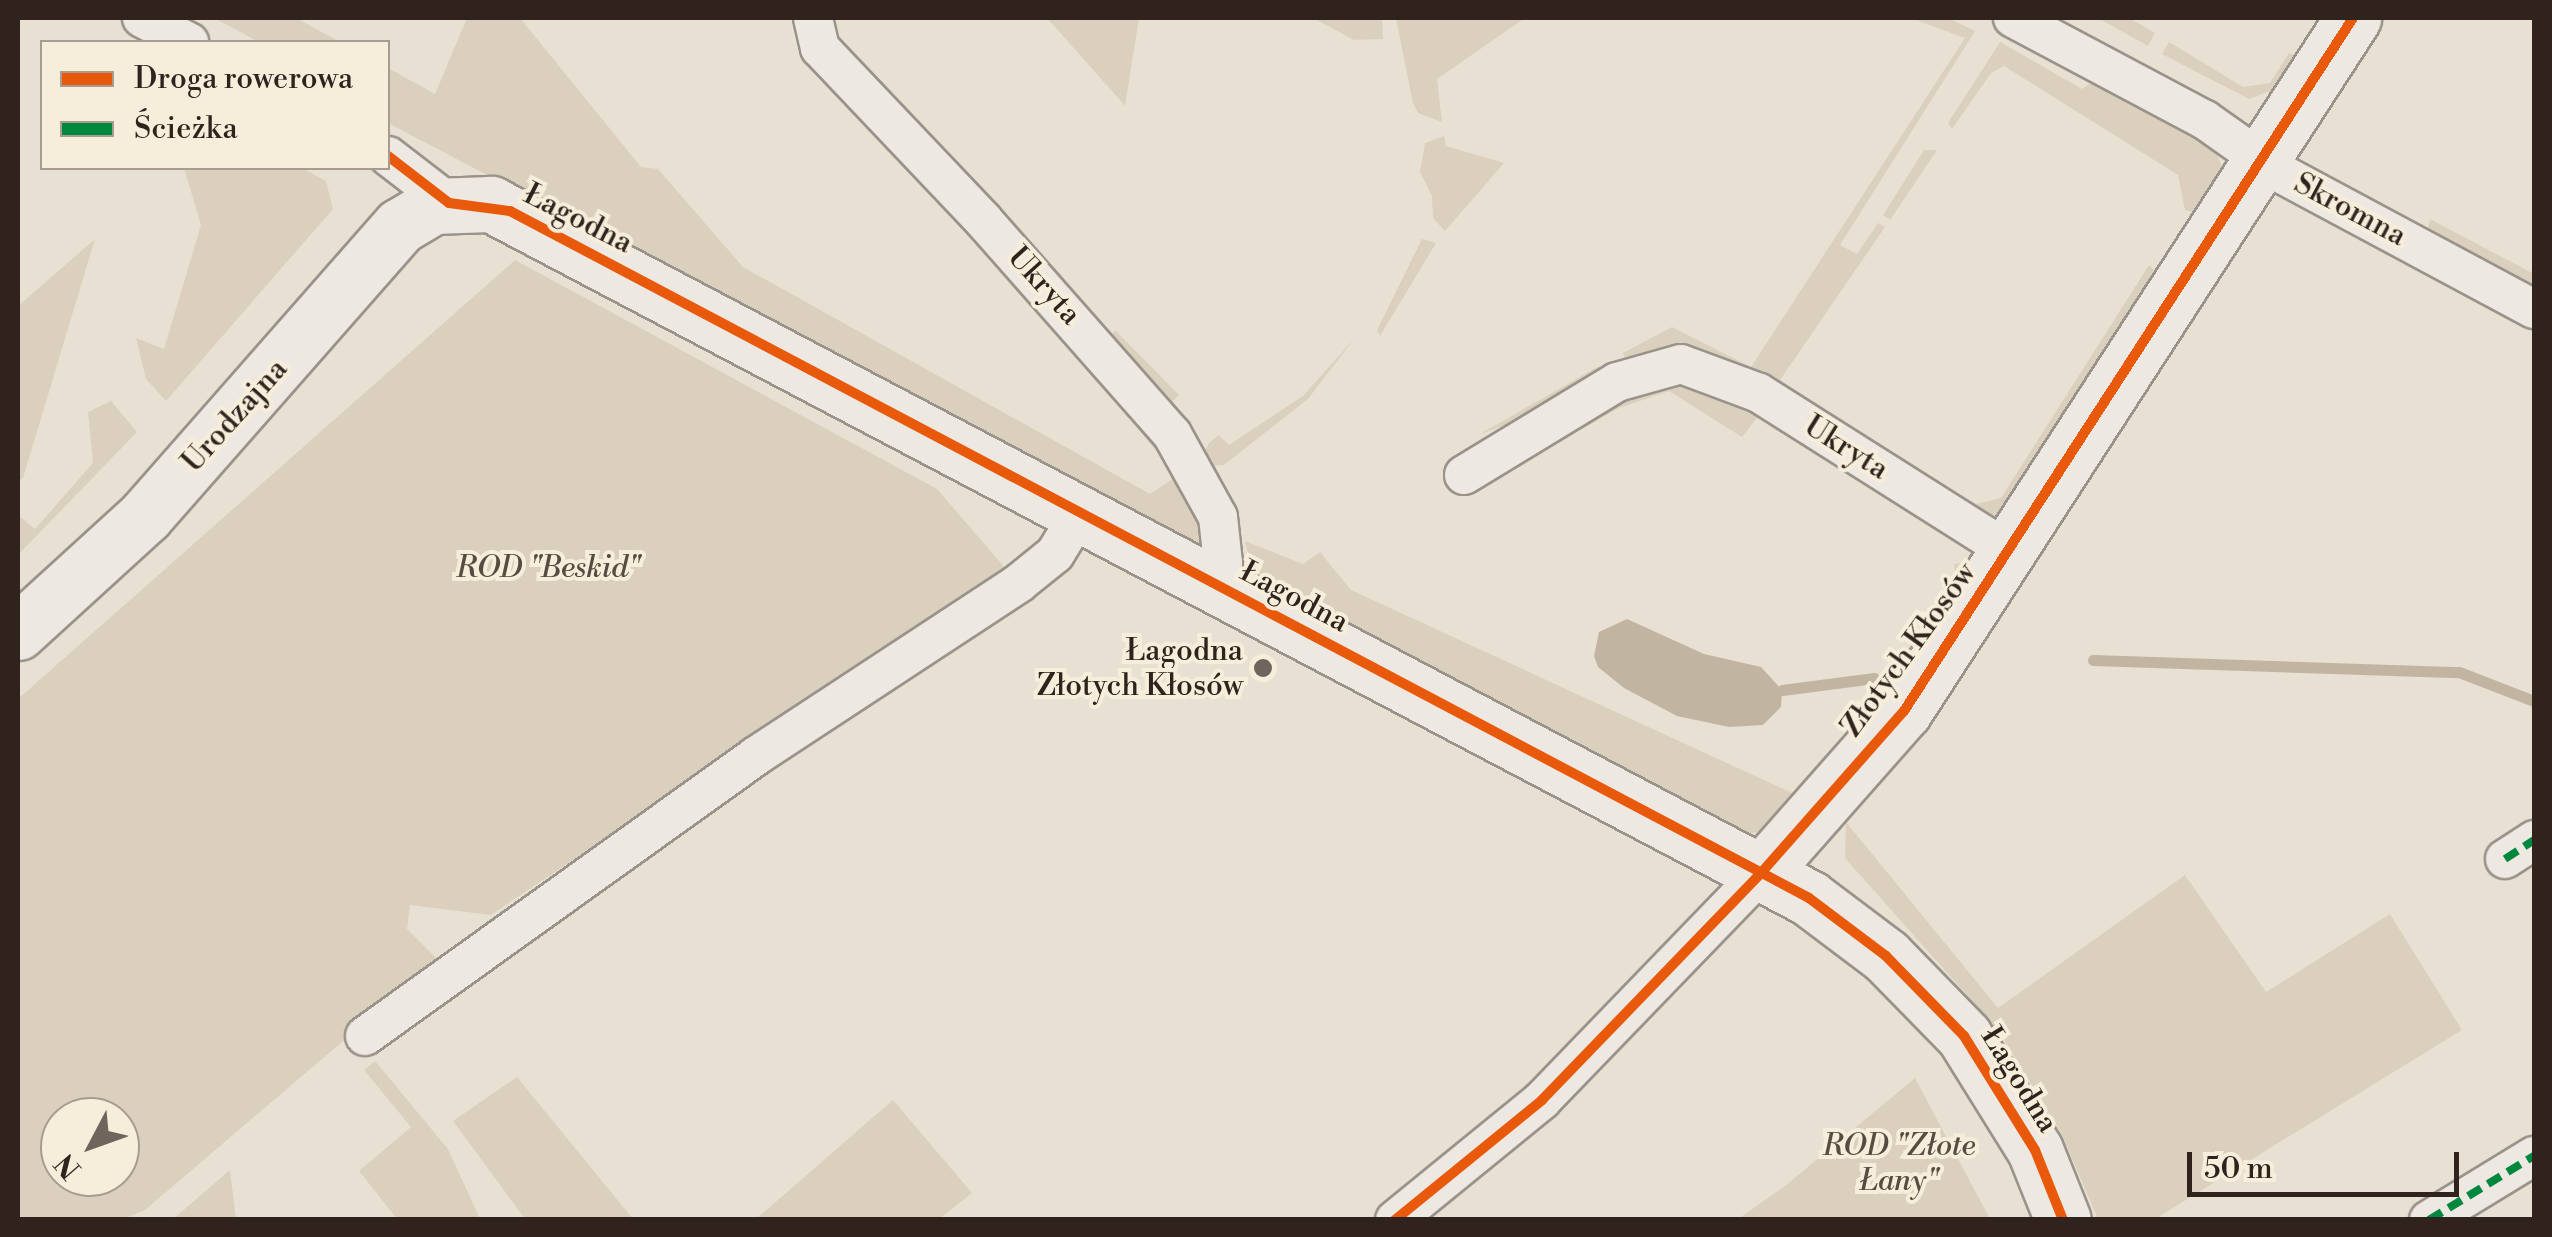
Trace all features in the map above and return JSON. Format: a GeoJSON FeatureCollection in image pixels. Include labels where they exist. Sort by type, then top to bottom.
{"type":"FeatureCollection","features":[{"type":"Feature","properties":{"kind":"street"},"geometry":{"type":"LineString","coordinates":[[142,18],[185,40]]}},
{"type":"Feature","properties":{"kind":"street","name":"Ukryta"},"geometry":{"type":"LineString","coordinates":[[812,18],[814,38],[830,60],[984,221],[1172,434],[1218,517],[1224,563],[1216,584]]}},
{"type":"Feature","properties":{"kind":"street","name":"Skromna"},"geometry":{"type":"LineString","coordinates":[[2014,18],[2205,120],[2260,160],[2534,309]]}},
{"type":"Feature","properties":{"kind":"street","name":"Złotych Kłosów"},"geometry":{"type":"LineString","coordinates":[[1394,1220],[1542,1100],[1761,873],[1904,711],[2353,18]]}},
{"type":"Feature","properties":{"kind":"street","name":"Łagodna"},"geometry":{"type":"LineString","coordinates":[[390,158],[449,202],[510,211],[1761,873],[1861,935],[1934,1003],[1994,1079],[2034,1150],[2063,1220]]}},
{"type":"Feature","properties":{"kind":"street","name":"Urodzajna"},"geometry":{"type":"LineString","coordinates":[[18,632],[145,516],[400,226],[449,202]]}},
{"type":"Feature","properties":{"kind":"street","name":"Ukryta"},"geometry":{"type":"LineString","coordinates":[[1464,475],[1617,382],[1681,364],[1760,393],[2009,551]]}},
{"type":"Feature","properties":{"kind":"street"},"geometry":{"type":"LineString","coordinates":[[365,1036],[756,756],[1038,569],[1080,512]]}},
{"type":"Feature","properties":{"kind":"street"},"geometry":{"type":"LineString","coordinates":[[2429,1220],[2534,1156]]}},
{"type":"Feature","properties":{"kind":"green space"},"geometry":{"type":"Polygon","coordinates":[[[214,18],[296,18],[336,40],[255,40],[214,18]]]}},
{"type":"Feature","properties":{"kind":"green space"},"geometry":{"type":"Polygon","coordinates":[[[467,18],[520,18],[641,167],[658,169],[743,267],[1150,494],[1177,476],[1116,402],[1126,393],[1201,515],[1201,542],[1194,546],[390,124],[390,69],[435,94],[467,18]]]}},
{"type":"Feature","properties":{"kind":"green space"},"geometry":{"type":"Polygon","coordinates":[[[1047,18],[1139,18],[1125,106],[1120,100],[1047,18]]]}},
{"type":"Feature","properties":{"kind":"green space"},"geometry":{"type":"Polygon","coordinates":[[[1313,18],[1382,18],[1383,39],[1354,40],[1313,18]]]}},
{"type":"Feature","properties":{"kind":"green space"},"geometry":{"type":"Polygon","coordinates":[[[1396,18],[1525,18],[1437,79],[1442,122],[1418,113],[1413,103],[1396,18]]]}},
{"type":"Feature","properties":{"kind":"green space"},"geometry":{"type":"Polygon","coordinates":[[[1911,18],[1948,18],[1975,31],[1840,245],[1857,254],[1878,223],[1885,227],[1780,380],[1928,477],[1923,483],[1776,389],[1628,364],[1623,353],[1672,327],[1751,367],[1965,38],[1911,18]]]}},
{"type":"Feature","properties":{"kind":"green space"},"geometry":{"type":"Polygon","coordinates":[[[2098,18],[2129,18],[2155,33],[2148,46],[2098,18]]]}},
{"type":"Feature","properties":{"kind":"green space"},"geometry":{"type":"Polygon","coordinates":[[[2000,42],[2082,89],[2094,81],[2216,152],[2223,169],[2198,213],[2185,210],[2178,175],[2004,66],[1991,73],[1952,129],[1948,123],[2000,42]]]}},
{"type":"Feature","properties":{"kind":"green space"},"geometry":{"type":"Polygon","coordinates":[[[2169,42],[2243,87],[2270,83],[2289,53],[2295,56],[2272,90],[2249,99],[2162,54],[2169,42]]]}},
{"type":"Feature","properties":{"kind":"green space"},"geometry":{"type":"Polygon","coordinates":[[[1444,136],[1446,146],[1504,163],[1445,231],[1433,218],[1432,196],[1420,172],[1425,143],[1444,136]]]}},
{"type":"Feature","properties":{"kind":"green space"},"geometry":{"type":"Polygon","coordinates":[[[1924,150],[1937,150],[1890,220],[1883,215],[1924,150]]]}},
{"type":"Feature","properties":{"kind":"green space"},"geometry":{"type":"Polygon","coordinates":[[[185,170],[306,170],[326,181],[333,209],[166,401],[146,379],[136,338],[164,349],[201,225],[185,170]]]}},
{"type":"Feature","properties":{"kind":"green space"},"geometry":{"type":"Polygon","coordinates":[[[2430,219],[2534,274],[2534,294],[2426,235],[2430,219]]]}},
{"type":"Feature","properties":{"kind":"green space"},"geometry":{"type":"Polygon","coordinates":[[[95,239],[23,478],[18,481],[18,306],[95,239]]]}},
{"type":"Feature","properties":{"kind":"green space"},"geometry":{"type":"Polygon","coordinates":[[[1422,239],[1436,243],[1380,336],[1377,330],[1422,239]]]}},
{"type":"Feature","properties":{"kind":"green space","name":"ROD \"Beskid\""},"geometry":{"type":"Polygon","coordinates":[[[515,260],[937,489],[1006,569],[491,915],[410,905],[407,929],[438,960],[145,1210],[123,1219],[18,1220],[18,699],[515,260]]]}},
{"type":"Feature","properties":{"kind":"green space"},"geometry":{"type":"Polygon","coordinates":[[[2149,265],[2159,275],[2006,511],[1983,518],[1930,487],[1934,481],[1972,505],[2001,498],[2149,265]]]}},
{"type":"Feature","properties":{"kind":"green space"},"geometry":{"type":"Polygon","coordinates":[[[1115,330],[1179,395],[1171,403],[1106,343],[1115,330]]]}},
{"type":"Feature","properties":{"kind":"green space"},"geometry":{"type":"Polygon","coordinates":[[[1354,339],[1308,399],[1224,465],[1207,466],[1202,457],[1209,443],[1219,435],[1229,445],[1303,396],[1354,339]]]}},
{"type":"Feature","properties":{"kind":"green space"},"geometry":{"type":"Polygon","coordinates":[[[1599,366],[1601,375],[1532,415],[1480,434],[1599,366]]]}},
{"type":"Feature","properties":{"kind":"green space"},"geometry":{"type":"Polygon","coordinates":[[[1677,376],[1761,413],[1742,437],[1669,391],[1619,408],[1494,479],[1590,413],[1677,376]]]}},
{"type":"Feature","properties":{"kind":"green space"},"geometry":{"type":"Polygon","coordinates":[[[111,401],[137,432],[18,555],[18,515],[35,529],[93,463],[88,412],[111,401]]]}},
{"type":"Feature","properties":{"kind":"green space"},"geometry":{"type":"Polygon","coordinates":[[[1245,541],[1303,564],[1320,552],[1351,590],[1792,793],[1874,701],[1955,574],[1954,564],[1967,562],[1880,707],[1768,829],[1749,834],[1729,833],[1272,590],[1250,561],[1245,541]]]}},
{"type":"Feature","properties":{"kind":"green space"},"geometry":{"type":"Polygon","coordinates":[[[1846,822],[1998,1008],[2185,875],[2266,992],[2390,914],[2462,1030],[2155,1219],[2098,1219],[2061,1133],[1998,1030],[1845,858],[1846,822]]]}},
{"type":"Feature","properties":{"kind":"green space"},"geometry":{"type":"Polygon","coordinates":[[[375,1061],[448,1149],[480,1219],[397,1219],[359,1171],[411,1127],[364,1070],[375,1061]]]}},
{"type":"Feature","properties":{"kind":"green space"},"geometry":{"type":"Polygon","coordinates":[[[517,1077],[633,1219],[525,1219],[453,1121],[517,1077]]]}},
{"type":"Feature","properties":{"kind":"green space","name":"ROD \"Złote Łany\""},"geometry":{"type":"Polygon","coordinates":[[[1915,1078],[1990,1219],[1738,1219],[1785,1186],[1915,1078]]]}},
{"type":"Feature","properties":{"kind":"green space"},"geometry":{"type":"Polygon","coordinates":[[[893,1100],[972,1193],[939,1219],[756,1219],[893,1100]]]}},
{"type":"Feature","properties":{"kind":"green space"},"geometry":{"type":"Polygon","coordinates":[[[230,1170],[236,1219],[173,1219],[230,1170]]]}},
{"type":"Feature","properties":{"kind":"shaded area"},"geometry":{"type":"Polygon","coordinates":[[[1627,619],[1704,654],[1761,667],[1782,690],[1781,707],[1763,725],[1729,727],[1677,716],[1624,688],[1598,667],[1594,656],[1599,632],[1627,619]]]}},
{"type":"Feature","properties":{"kind":"waterway"},"geometry":{"type":"LineString","coordinates":[[2093,660],[2459,672],[2534,701]]}},
{"type":"Feature","properties":{"kind":"waterway"},"geometry":{"type":"LineString","coordinates":[[1782,690],[1874,678]]}},
{"type":"Feature","properties":{"kind":"marked path"},"geometry":{"type":"LineString","coordinates":[[2505,859],[2534,840]]}},
{"type":"Feature","properties":{"kind":"marked path"},"geometry":{"type":"LineString","coordinates":[[2429,1220],[2534,1156]]}},
{"type":"Feature","properties":{"kind":"cycle path"},"geometry":{"type":"LineString","coordinates":[[1395,1220],[1542,1100],[1761,873],[1904,711],[2353,18]]}},
{"type":"Feature","properties":{"kind":"cycle path"},"geometry":{"type":"LineString","coordinates":[[390,158],[449,203],[510,211],[1809,898],[1886,956],[1964,1036],[2035,1150],[2063,1220]]}},
{"type":"Feature","properties":{"kind":"place","name":"Łagodna Złotych Kłosów"},"geometry":{"type":"Point","coordinates":[1263,668]}}]}
